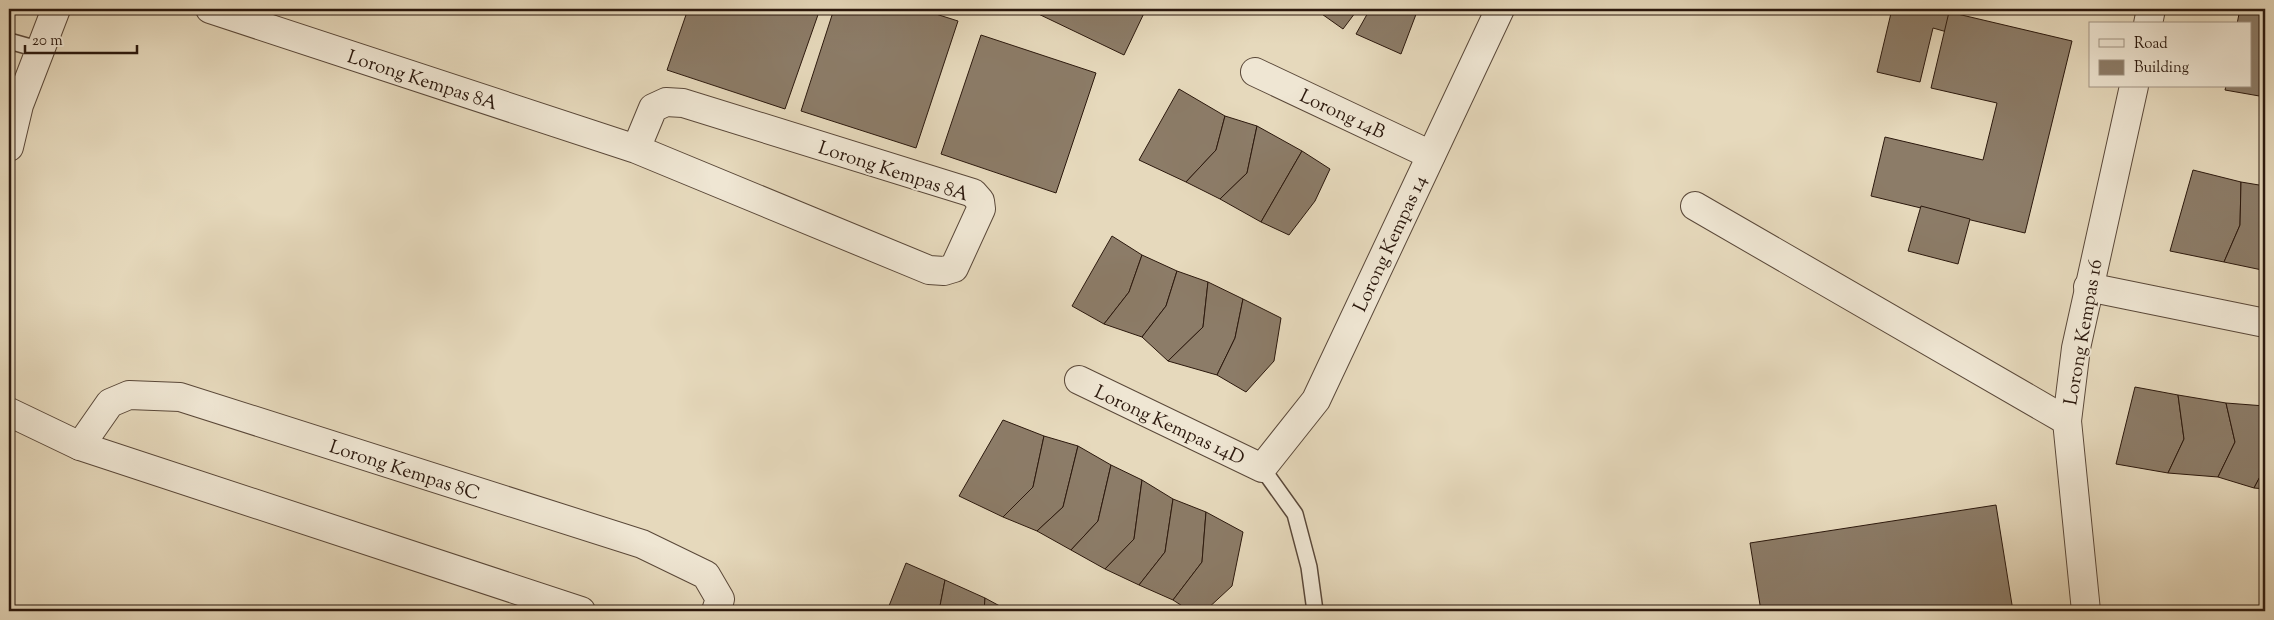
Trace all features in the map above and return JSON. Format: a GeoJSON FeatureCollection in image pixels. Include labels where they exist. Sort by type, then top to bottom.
{"type":"FeatureCollection","features":[{"type":"Feature","properties":{"kind":"street"},"geometry":{"type":"LineString","coordinates":[[9,147],[14,104],[41,50],[56,9]]}},
{"type":"Feature","properties":{"kind":"street","name":"Lorong Kempas 8A"},"geometry":{"type":"LineString","coordinates":[[210,9],[636,149],[929,270],[944,271],[954,268],[981,209],[980,201],[973,193],[683,103],[666,102],[653,108],[636,149]]}},
{"type":"Feature","properties":{"kind":"street","name":"Lorong Kempas 14"},"geometry":{"type":"LineString","coordinates":[[1262,468],[1316,400],[1500,9]]}},
{"type":"Feature","properties":{"kind":"street"},"geometry":{"type":"LineString","coordinates":[[2148,22],[2151,9]]}},
{"type":"Feature","properties":{"kind":"street","name":"Lorong 14B"},"geometry":{"type":"LineString","coordinates":[[1255,72],[1431,155]]}},
{"type":"Feature","properties":{"kind":"street","name":"Lorong Kempas 16"},"geometry":{"type":"LineString","coordinates":[[2086,611],[2067,421],[2076,348],[2134,88]]}},
{"type":"Feature","properties":{"kind":"street"},"geometry":{"type":"LineString","coordinates":[[1695,206],[2067,421]]}},
{"type":"Feature","properties":{"kind":"street"},"geometry":{"type":"LineString","coordinates":[[2088,288],[2265,323]]}},
{"type":"Feature","properties":{"kind":"street","name":"Lorong Kempas 14D"},"geometry":{"type":"LineString","coordinates":[[1079,380],[1262,468]]}},
{"type":"Feature","properties":{"kind":"street","name":"Lorong Kempas 8C"},"geometry":{"type":"LineString","coordinates":[[80,446],[110,403],[129,395],[180,397],[642,544],[706,575],[720,599],[716,611]]}},
{"type":"Feature","properties":{"kind":"street"},"geometry":{"type":"LineString","coordinates":[[9,412],[80,446],[581,611]]}},
{"type":"Feature","properties":{"kind":"lane"},"geometry":{"type":"LineString","coordinates":[[9,41],[41,50]]}},
{"type":"Feature","properties":{"kind":"lane"},"geometry":{"type":"LineString","coordinates":[[1262,468],[1295,514],[1309,567],[1315,611]]}},
{"type":"Feature","properties":{"kind":"building"},"geometry":{"type":"Polygon","coordinates":[[[688,9],[820,9],[785,109],[667,70],[688,9]]]}},
{"type":"Feature","properties":{"kind":"building"},"geometry":{"type":"Polygon","coordinates":[[[834,9],[920,9],[958,21],[916,148],[801,111],[834,9]]]}},
{"type":"Feature","properties":{"kind":"building"},"geometry":{"type":"Polygon","coordinates":[[[1028,9],[1146,9],[1124,55],[1028,9]]]}},
{"type":"Feature","properties":{"kind":"building"},"geometry":{"type":"Polygon","coordinates":[[[1321,9],[1358,9],[1343,29],[1319,12],[1321,9]]]}},
{"type":"Feature","properties":{"kind":"building"},"geometry":{"type":"Polygon","coordinates":[[[1370,9],[1418,9],[1401,54],[1356,34],[1370,9]]]}},
{"type":"Feature","properties":{"kind":"building"},"geometry":{"type":"Polygon","coordinates":[[[1892,9],[1960,9],[1954,34],[1933,28],[1920,82],[1877,72],[1892,9]]]}},
{"type":"Feature","properties":{"kind":"building"},"geometry":{"type":"Polygon","coordinates":[[[2240,9],[2265,9],[2265,97],[2225,90],[2226,88],[2252,88],[2252,22],[2237,22],[2240,9]]]}},
{"type":"Feature","properties":{"kind":"building"},"geometry":{"type":"Polygon","coordinates":[[[1949,12],[2072,41],[2025,233],[1871,196],[1885,137],[1983,160],[1997,103],[1931,88],[1949,12]]]}},
{"type":"Feature","properties":{"kind":"building"},"geometry":{"type":"Polygon","coordinates":[[[981,35],[1096,73],[1056,193],[941,154],[981,35]]]}},
{"type":"Feature","properties":{"kind":"building"},"geometry":{"type":"Polygon","coordinates":[[[1179,89],[1225,116],[1216,150],[1186,182],[1139,160],[1179,89]]]}},
{"type":"Feature","properties":{"kind":"building"},"geometry":{"type":"Polygon","coordinates":[[[1225,116],[1257,126],[1247,173],[1220,199],[1186,182],[1216,150],[1225,116]]]}},
{"type":"Feature","properties":{"kind":"building"},"geometry":{"type":"Polygon","coordinates":[[[1257,126],[1302,151],[1261,222],[1220,199],[1247,173],[1257,126]]]}},
{"type":"Feature","properties":{"kind":"building"},"geometry":{"type":"Polygon","coordinates":[[[1302,151],[1330,169],[1315,201],[1289,235],[1261,222],[1302,151]]]}},
{"type":"Feature","properties":{"kind":"building"},"geometry":{"type":"Polygon","coordinates":[[[2193,170],[2241,182],[2240,225],[2224,262],[2170,251],[2193,170]]]}},
{"type":"Feature","properties":{"kind":"building"},"geometry":{"type":"Polygon","coordinates":[[[2241,182],[2265,186],[2265,264],[2262,270],[2224,262],[2240,225],[2241,182]]]}},
{"type":"Feature","properties":{"kind":"building"},"geometry":{"type":"Polygon","coordinates":[[[1921,206],[1970,219],[1958,264],[1908,251],[1921,206]]]}},
{"type":"Feature","properties":{"kind":"building"},"geometry":{"type":"Polygon","coordinates":[[[1112,236],[1142,255],[1129,292],[1104,324],[1072,306],[1112,236]]]}},
{"type":"Feature","properties":{"kind":"building"},"geometry":{"type":"Polygon","coordinates":[[[1142,255],[1177,271],[1166,306],[1142,337],[1104,324],[1129,292],[1142,255]]]}},
{"type":"Feature","properties":{"kind":"building"},"geometry":{"type":"Polygon","coordinates":[[[1177,271],[1208,282],[1203,327],[1168,361],[1142,337],[1166,306],[1177,271]]]}},
{"type":"Feature","properties":{"kind":"building"},"geometry":{"type":"Polygon","coordinates":[[[1208,282],[1243,299],[1235,338],[1217,375],[1168,361],[1203,327],[1208,282]]]}},
{"type":"Feature","properties":{"kind":"building"},"geometry":{"type":"Polygon","coordinates":[[[1243,299],[1281,318],[1274,361],[1246,392],[1217,375],[1235,338],[1243,299]]]}},
{"type":"Feature","properties":{"kind":"building"},"geometry":{"type":"Polygon","coordinates":[[[2135,387],[2178,395],[2184,439],[2168,473],[2116,464],[2135,387]]]}},
{"type":"Feature","properties":{"kind":"building"},"geometry":{"type":"Polygon","coordinates":[[[2178,395],[2226,403],[2235,442],[2218,477],[2168,473],[2184,439],[2178,395]]]}},
{"type":"Feature","properties":{"kind":"building"},"geometry":{"type":"Polygon","coordinates":[[[2226,403],[2265,406],[2265,467],[2254,488],[2218,477],[2235,442],[2226,403]]]}},
{"type":"Feature","properties":{"kind":"building"},"geometry":{"type":"Polygon","coordinates":[[[1003,420],[1044,436],[1033,487],[1003,517],[959,496],[1003,420]]]}},
{"type":"Feature","properties":{"kind":"building"},"geometry":{"type":"Polygon","coordinates":[[[1044,436],[1078,446],[1063,507],[1037,531],[1003,517],[1033,487],[1044,436]]]}},
{"type":"Feature","properties":{"kind":"building"},"geometry":{"type":"Polygon","coordinates":[[[1078,446],[1111,465],[1098,521],[1071,550],[1037,531],[1063,507],[1078,446]]]}},
{"type":"Feature","properties":{"kind":"building"},"geometry":{"type":"Polygon","coordinates":[[[1111,465],[1142,480],[1134,539],[1105,569],[1071,550],[1098,521],[1111,465]]]}},
{"type":"Feature","properties":{"kind":"building"},"geometry":{"type":"Polygon","coordinates":[[[2265,467],[2265,489],[2254,488],[2265,467]]]}},
{"type":"Feature","properties":{"kind":"building"},"geometry":{"type":"Polygon","coordinates":[[[1142,480],[1173,499],[1165,552],[1139,585],[1105,569],[1134,539],[1142,480]]]}},
{"type":"Feature","properties":{"kind":"building"},"geometry":{"type":"Polygon","coordinates":[[[1173,499],[1206,512],[1202,562],[1173,600],[1139,585],[1165,552],[1173,499]]]}},
{"type":"Feature","properties":{"kind":"building"},"geometry":{"type":"Polygon","coordinates":[[[1996,505],[2013,611],[1761,611],[1750,543],[1996,505]]]}},
{"type":"Feature","properties":{"kind":"building"},"geometry":{"type":"Polygon","coordinates":[[[1206,512],[1243,532],[1232,586],[1205,611],[1190,611],[1173,600],[1202,562],[1206,512]]]}},
{"type":"Feature","properties":{"kind":"building"},"geometry":{"type":"Polygon","coordinates":[[[906,563],[945,580],[939,611],[887,611],[906,563]]]}},
{"type":"Feature","properties":{"kind":"building"},"geometry":{"type":"Polygon","coordinates":[[[945,580],[985,598],[984,611],[939,611],[945,580]]]}},
{"type":"Feature","properties":{"kind":"building"},"geometry":{"type":"Polygon","coordinates":[[[985,598],[1009,611],[984,611],[985,598]]]}}]}
